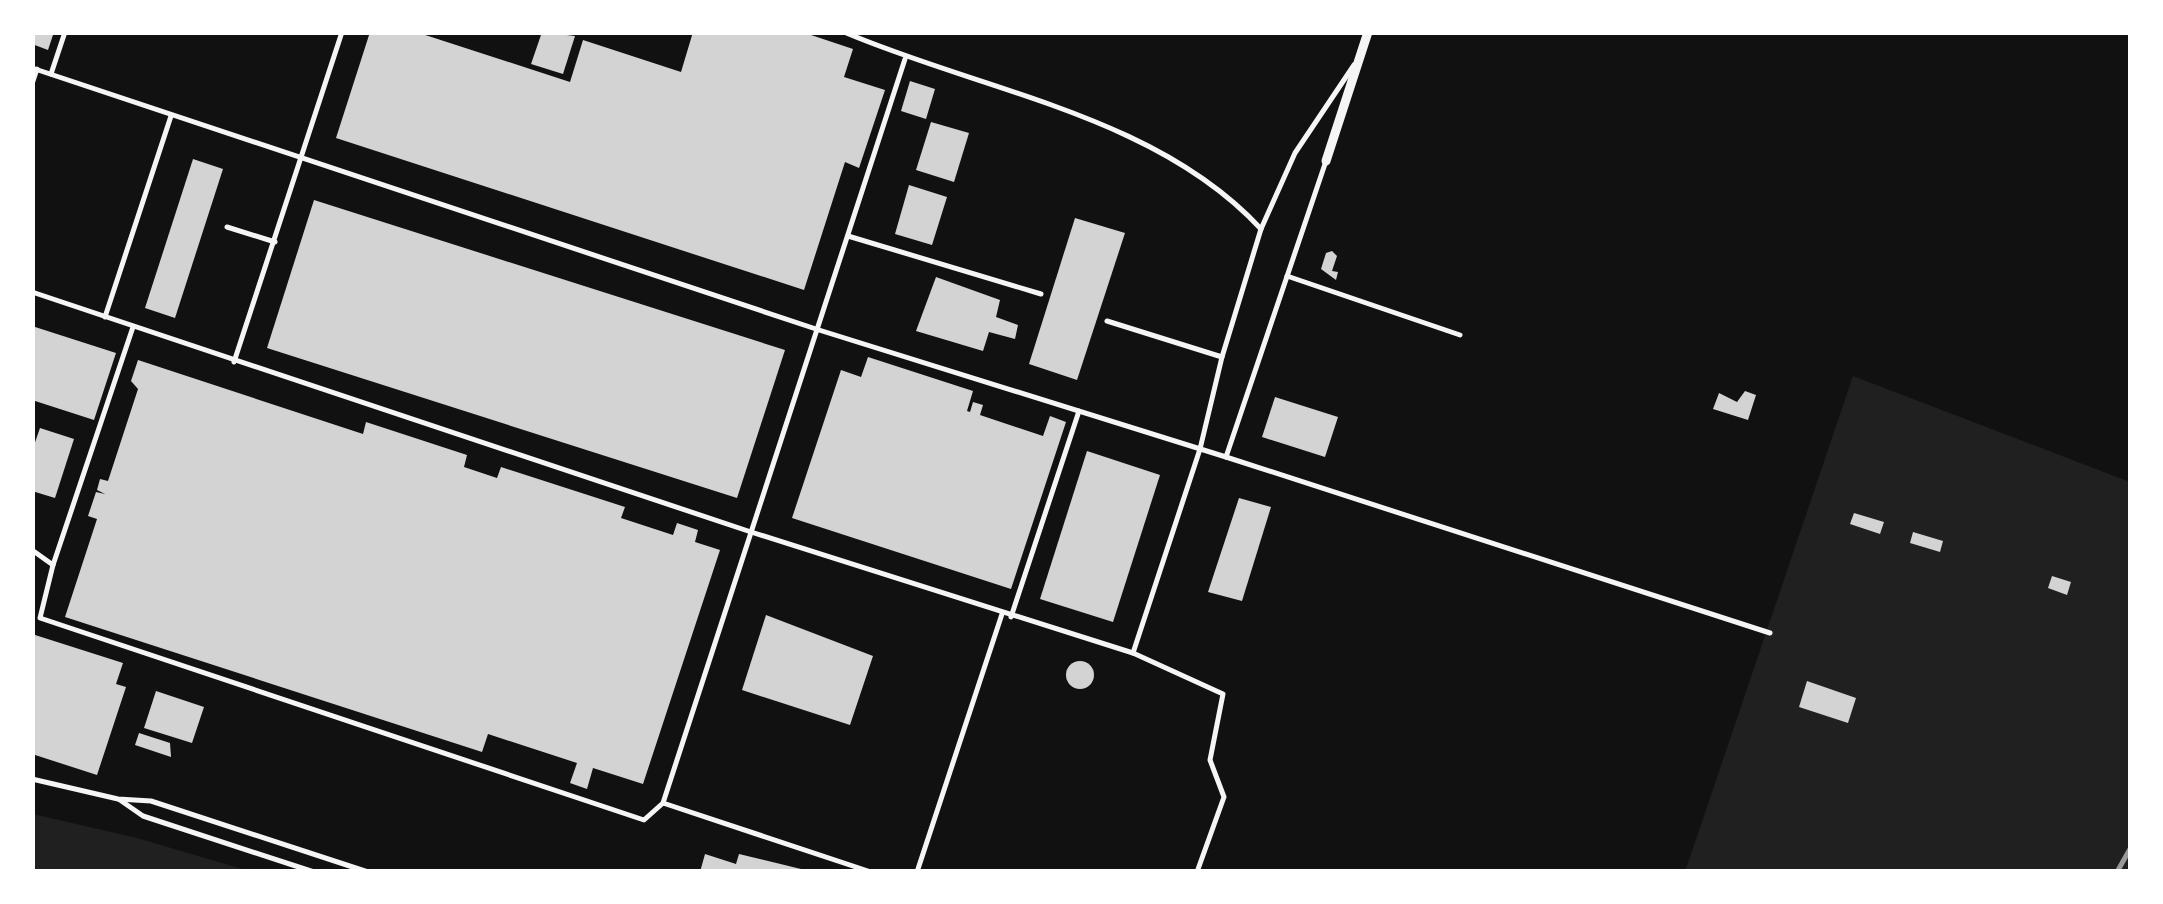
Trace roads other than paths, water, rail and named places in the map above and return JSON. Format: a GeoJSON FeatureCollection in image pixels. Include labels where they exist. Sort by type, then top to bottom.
{"type":"FeatureCollection","features":[{"type":"Feature","properties":{"kind":"street"},"geometry":{"type":"LineString","coordinates":[[1326,162],[1368,32]]}},
{"type":"Feature","properties":{"kind":"lane"},"geometry":{"type":"LineString","coordinates":[[51,74],[65,32]]}},
{"type":"Feature","properties":{"kind":"lane"},"geometry":{"type":"LineString","coordinates":[[234,362],[342,32]]}},
{"type":"Feature","properties":{"kind":"lane"},"geometry":{"type":"LineString","coordinates":[[844,32],[905,59],[1115,129],[1230,196],[1261,229]]}},
{"type":"Feature","properties":{"kind":"lane"},"geometry":{"type":"LineString","coordinates":[[1133,653],[1200,449],[1222,357],[1261,229],[1296,153],[1360,55]]}},
{"type":"Feature","properties":{"kind":"lane"},"geometry":{"type":"LineString","coordinates":[[132,327],[53,565],[40,618],[644,820],[663,803],[905,59]]}},
{"type":"Feature","properties":{"kind":"lane"},"geometry":{"type":"LineString","coordinates":[[32,84],[35,68],[819,330],[1226,456],[1770,633]]}},
{"type":"Feature","properties":{"kind":"lane"},"geometry":{"type":"LineString","coordinates":[[105,317],[171,115]]}},
{"type":"Feature","properties":{"kind":"lane"},"geometry":{"type":"LineString","coordinates":[[1226,456],[1326,162]]}},
{"type":"Feature","properties":{"kind":"lane"},"geometry":{"type":"LineString","coordinates":[[226,227],[274,242]]}},
{"type":"Feature","properties":{"kind":"lane"},"geometry":{"type":"LineString","coordinates":[[848,236],[1042,294]]}},
{"type":"Feature","properties":{"kind":"lane"},"geometry":{"type":"LineString","coordinates":[[1287,276],[1460,335]]}},
{"type":"Feature","properties":{"kind":"lane"},"geometry":{"type":"LineString","coordinates":[[32,292],[751,532],[1133,653],[1223,694],[1210,760],[1224,797],[1197,872]]}},
{"type":"Feature","properties":{"kind":"lane"},"geometry":{"type":"LineString","coordinates":[[1107,321],[1222,357]]}},
{"type":"Feature","properties":{"kind":"lane"},"geometry":{"type":"LineString","coordinates":[[1012,617],[1079,411]]}},
{"type":"Feature","properties":{"kind":"lane"},"geometry":{"type":"LineString","coordinates":[[32,550],[53,565]]}},
{"type":"Feature","properties":{"kind":"lane"},"geometry":{"type":"LineString","coordinates":[[917,872],[1002,614]]}},
{"type":"Feature","properties":{"kind":"lane"},"geometry":{"type":"LineString","coordinates":[[32,779],[118,799],[151,801],[368,872]]}},
{"type":"Feature","properties":{"kind":"lane"},"geometry":{"type":"LineString","coordinates":[[118,799],[143,816],[314,872]]}},
{"type":"Feature","properties":{"kind":"lane"},"geometry":{"type":"LineString","coordinates":[[663,803],[871,872]]}},
{"type":"Feature","properties":{"kind":"railway"},"geometry":{"type":"LineString","coordinates":[[2117,872],[2130,849]]}}]}
